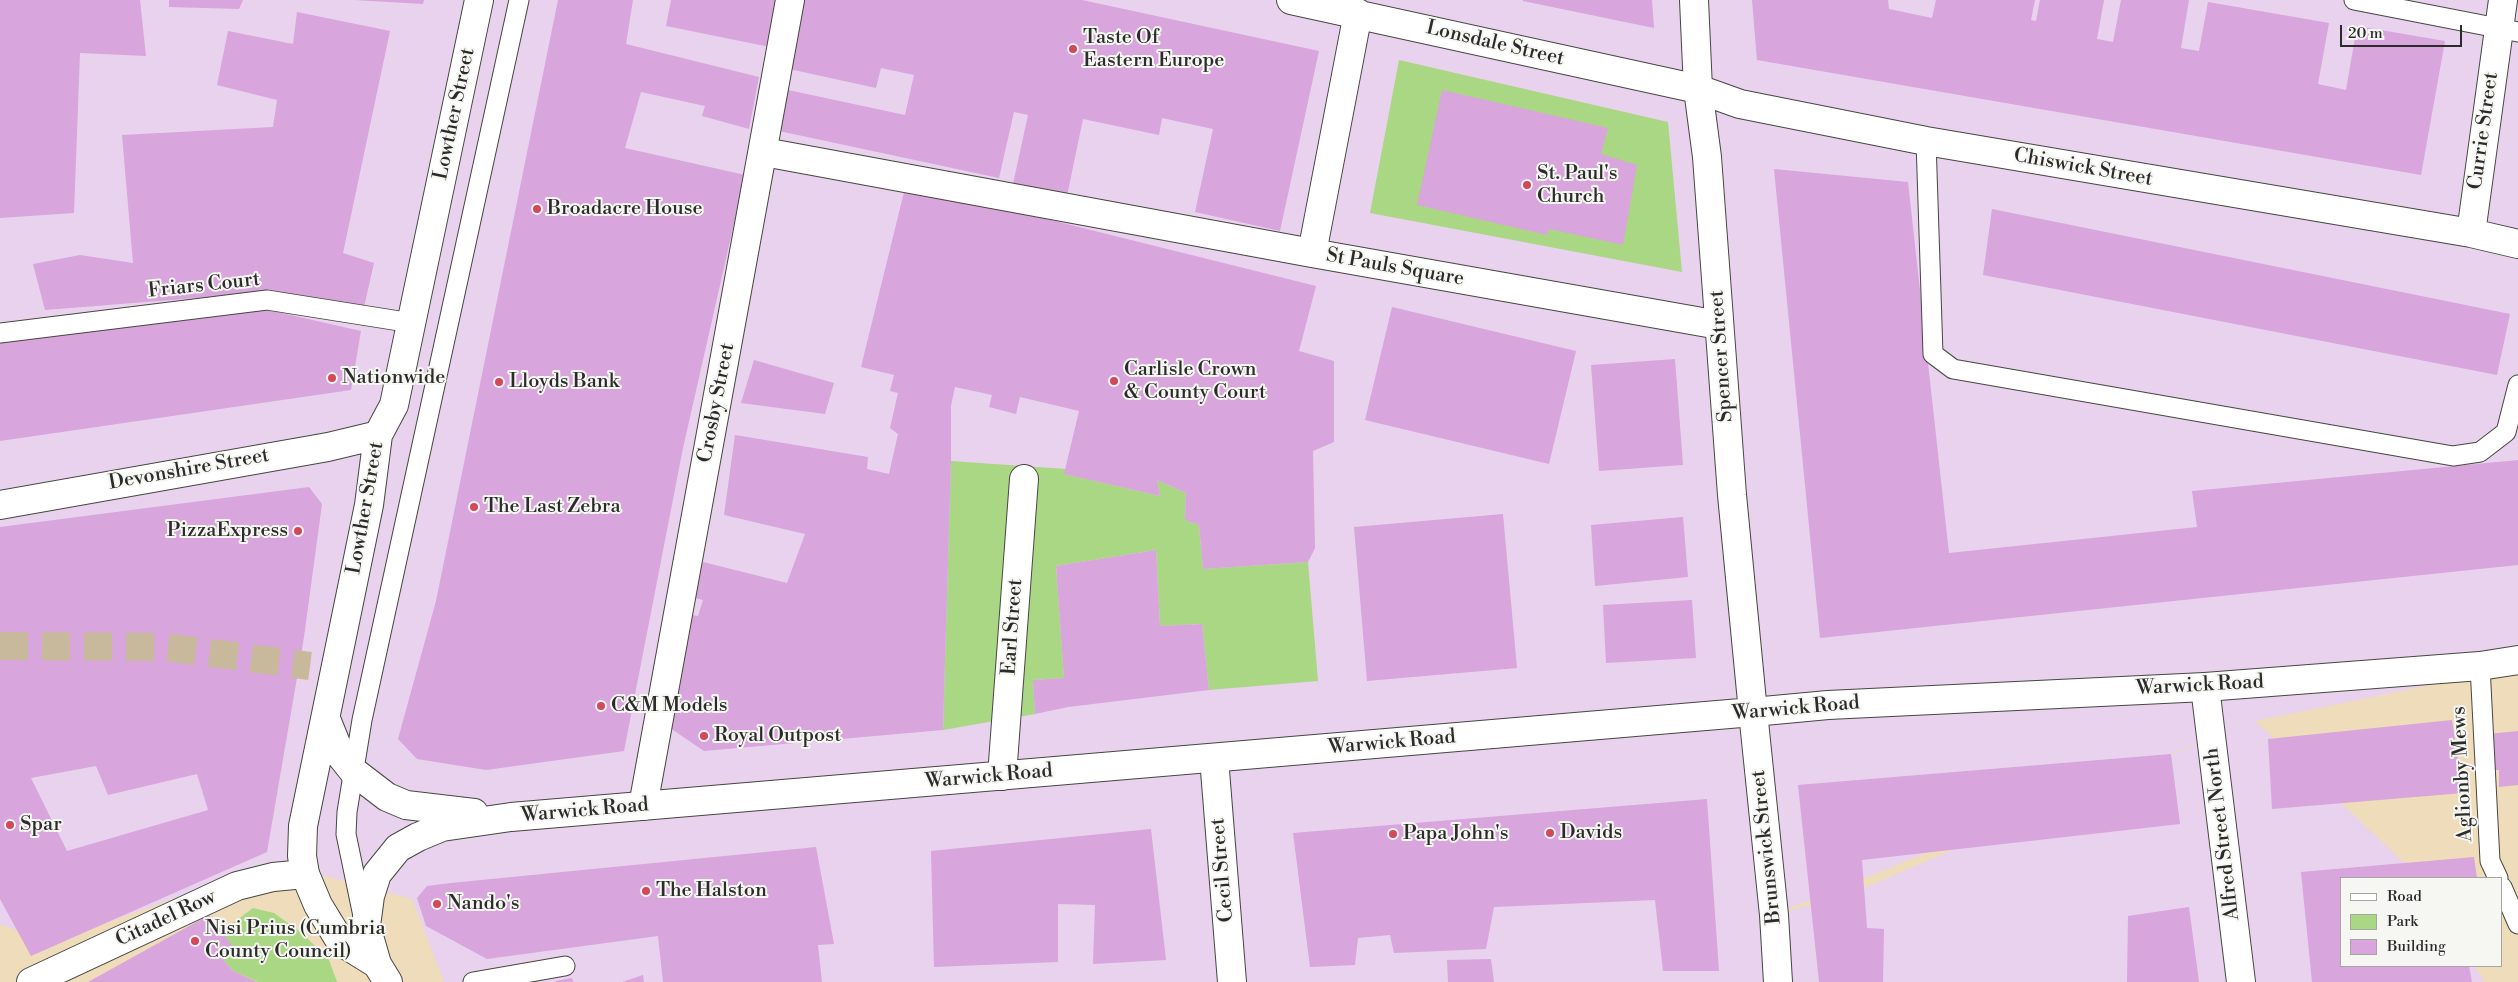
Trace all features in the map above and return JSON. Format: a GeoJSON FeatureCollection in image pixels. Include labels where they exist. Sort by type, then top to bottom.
{"type":"FeatureCollection","features":[{"type":"Feature","properties":{"kind":"street","name":"Lowther Street"},"geometry":{"type":"LineString","coordinates":[[382,973],[340,941],[318,904],[305,874],[302,856],[303,826],[312,773],[326,719],[369,505],[378,435],[394,405],[479,0]]}},
{"type":"Feature","properties":{"kind":"street","name":"Crosby Street"},"geometry":{"type":"LineString","coordinates":[[643,806],[764,152],[775,76],[790,0]]}},
{"type":"Feature","properties":{"kind":"street","name":"Lonsdale Street"},"geometry":{"type":"LineString","coordinates":[[1291,0],[1358,13],[1698,89]]}},
{"type":"Feature","properties":{"kind":"street","name":"Spencer Street"},"geometry":{"type":"LineString","coordinates":[[1694,0],[1698,89],[1707,157],[1732,495],[1753,712]]}},
{"type":"Feature","properties":{"kind":"street","name":"Currie Street"},"geometry":{"type":"LineString","coordinates":[[2471,233],[2508,30],[2503,0]]}},
{"type":"Feature","properties":{"kind":"street","name":"St Pauls Square"},"geometry":{"type":"LineString","coordinates":[[1358,13],[1312,253],[1719,325]]}},
{"type":"Feature","properties":{"kind":"street","name":"Chiswick Street"},"geometry":{"type":"LineString","coordinates":[[1698,89],[1740,104],[1926,141],[2471,233],[2518,244]]}},
{"type":"Feature","properties":{"kind":"street"},"geometry":{"type":"LineString","coordinates":[[764,152],[1312,253]]}},
{"type":"Feature","properties":{"kind":"street","name":"Devonshire Street"},"geometry":{"type":"LineString","coordinates":[[0,504],[328,447],[378,435]]}},
{"type":"Feature","properties":{"kind":"street","name":"Earl Street"},"geometry":{"type":"LineString","coordinates":[[1002,776],[1024,479]]}},
{"type":"Feature","properties":{"kind":"street","name":"Warwick Road"},"geometry":{"type":"LineString","coordinates":[[382,973],[366,926],[370,896],[377,874],[398,848],[442,827],[511,817],[1828,705],[2205,686],[2480,666],[2518,660]]}},
{"type":"Feature","properties":{"kind":"street","name":"Alfred Street North"},"geometry":{"type":"LineString","coordinates":[[2205,686],[2240,982]]}},
{"type":"Feature","properties":{"kind":"street","name":"Brunswick Street"},"geometry":{"type":"LineString","coordinates":[[1753,712],[1774,915],[1778,982]]}},
{"type":"Feature","properties":{"kind":"street"},"geometry":{"type":"LineString","coordinates":[[326,719],[341,756],[353,772],[387,797],[406,805],[511,817]]}},
{"type":"Feature","properties":{"kind":"street","name":"Cecil Street"},"geometry":{"type":"LineString","coordinates":[[1214,758],[1232,982]]}},
{"type":"Feature","properties":{"kind":"street","name":"Citadel Row"},"geometry":{"type":"LineString","coordinates":[[31,982],[236,886],[273,877],[305,874]]}},
{"type":"Feature","properties":{"kind":"lane"},"geometry":{"type":"LineString","coordinates":[[366,926],[346,834],[353,772],[362,720],[414,474],[519,0]]}},
{"type":"Feature","properties":{"kind":"lane"},"geometry":{"type":"LineString","coordinates":[[2354,0],[2508,30]]}},
{"type":"Feature","properties":{"kind":"lane"},"geometry":{"type":"LineString","coordinates":[[1926,141],[1934,354],[1953,369],[2453,456],[2480,452],[2506,432],[2518,385]]}},
{"type":"Feature","properties":{"kind":"lane","name":"Friars Court"},"geometry":{"type":"LineString","coordinates":[[0,332],[267,300],[412,323]]}},
{"type":"Feature","properties":{"kind":"lane","name":"Aglionby Mews"},"geometry":{"type":"LineString","coordinates":[[2480,666],[2490,860],[2498,877]]}},
{"type":"Feature","properties":{"kind":"lane"},"geometry":{"type":"LineString","coordinates":[[2503,889],[2518,924]]}},
{"type":"Feature","properties":{"kind":"lane"},"geometry":{"type":"LineString","coordinates":[[473,982],[565,966]]}},
{"type":"Feature","properties":{"kind":"shaded area"},"geometry":{"type":"Polygon","coordinates":[[[0,0],[2518,0],[2518,667],[2255,721],[2419,877],[2340,877],[2340,967],[2476,967],[2484,982],[444,982],[412,899],[274,863],[49,943],[0,924],[0,0]],[[2223,733],[1780,912],[1853,893],[2223,733]]]}},
{"type":"Feature","properties":{"kind":"green space"},"geometry":{"type":"Polygon","coordinates":[[[1399,60],[1668,122],[1682,272],[1370,213],[1399,60]]]}},
{"type":"Feature","properties":{"kind":"green space"},"geometry":{"type":"Polygon","coordinates":[[[951,461],[1066,469],[1065,474],[1160,496],[1157,480],[1186,493],[1185,520],[1199,525],[1203,569],[1308,562],[1318,681],[1209,690],[1202,624],[1160,626],[1156,550],[1056,566],[1064,678],[1033,680],[1035,714],[943,730],[951,461]]]}},
{"type":"Feature","properties":{"kind":"green space"},"geometry":{"type":"Polygon","coordinates":[[[253,908],[274,913],[303,934],[329,960],[337,982],[258,982],[233,971],[222,958],[236,951],[221,932],[253,908]]]}},
{"type":"Feature","properties":{"kind":"building"},"geometry":{"type":"Polygon","coordinates":[[[0,0],[140,0],[146,56],[80,53],[74,213],[0,218],[0,0]]]}},
{"type":"Feature","properties":{"kind":"building"},"geometry":{"type":"Polygon","coordinates":[[[169,0],[243,0],[239,9],[169,7],[169,0]]]}},
{"type":"Feature","properties":{"kind":"building"},"geometry":{"type":"Polygon","coordinates":[[[354,0],[424,0],[423,4],[354,0]]]}},
{"type":"Feature","properties":{"kind":"building"},"geometry":{"type":"Polygon","coordinates":[[[558,0],[633,0],[626,44],[759,77],[749,129],[702,116],[705,106],[641,92],[625,148],[745,175],[683,448],[624,751],[486,770],[417,759],[398,739],[436,601],[558,0]]]}},
{"type":"Feature","properties":{"kind":"building"},"geometry":{"type":"Polygon","coordinates":[[[671,0],[779,0],[770,47],[666,26],[671,0]]]}},
{"type":"Feature","properties":{"kind":"building"},"geometry":{"type":"Polygon","coordinates":[[[794,0],[1082,0],[1319,51],[1280,231],[1195,212],[1213,129],[1162,118],[1159,135],[1083,119],[1067,196],[1013,184],[1028,115],[1014,112],[999,178],[779,131],[788,90],[905,115],[914,75],[881,68],[876,88],[780,67],[794,0]]]}},
{"type":"Feature","properties":{"kind":"building"},"geometry":{"type":"Polygon","coordinates":[[[1652,0],[1654,28],[1523,1],[1652,0]]]}},
{"type":"Feature","properties":{"kind":"building"},"geometry":{"type":"Polygon","coordinates":[[[1752,0],[1888,0],[1889,9],[1932,18],[1936,0],[2035,0],[2031,20],[2036,21],[2040,0],[2104,0],[2097,39],[2113,42],[2121,0],[2189,0],[2181,48],[2199,51],[2208,2],[2329,23],[2318,84],[2346,90],[2357,26],[2445,41],[2421,175],[1757,60],[1752,0]]]}},
{"type":"Feature","properties":{"kind":"building"},"geometry":{"type":"Polygon","coordinates":[[[297,12],[390,31],[343,253],[374,263],[364,307],[272,292],[45,310],[33,264],[80,255],[133,263],[122,135],[273,127],[277,100],[217,85],[228,31],[293,44],[297,12]]]}},
{"type":"Feature","properties":{"kind":"building","name":"St. Paul's Church"},"geometry":{"type":"Polygon","coordinates":[[[1442,90],[1608,128],[1601,154],[1637,165],[1623,245],[1549,229],[1547,235],[1417,205],[1442,90]]]}},
{"type":"Feature","properties":{"kind":"building"},"geometry":{"type":"Polygon","coordinates":[[[1774,169],[1908,182],[1949,553],[2197,527],[2192,491],[2518,460],[2518,565],[1820,638],[1774,169]]]}},
{"type":"Feature","properties":{"kind":"building"},"geometry":{"type":"Polygon","coordinates":[[[906,184],[1316,286],[1299,351],[1334,361],[1334,442],[1313,451],[1315,548],[1308,562],[1203,569],[1199,525],[1185,520],[1186,493],[1157,480],[1160,496],[1064,474],[1079,411],[1020,397],[1016,414],[989,407],[992,395],[955,387],[951,406],[943,730],[704,751],[670,728],[686,614],[698,616],[703,600],[691,597],[703,562],[787,583],[805,534],[724,515],[735,435],[868,457],[867,469],[889,474],[898,434],[890,428],[898,393],[890,391],[894,375],[861,367],[906,184]]]}},
{"type":"Feature","properties":{"kind":"building"},"geometry":{"type":"Polygon","coordinates":[[[1992,209],[2510,314],[2497,375],[1983,275],[1992,209]]]}},
{"type":"Feature","properties":{"kind":"building"},"geometry":{"type":"Polygon","coordinates":[[[1392,307],[1576,351],[1549,464],[1365,420],[1392,307]]]}},
{"type":"Feature","properties":{"kind":"building"},"geometry":{"type":"Polygon","coordinates":[[[264,309],[361,331],[351,390],[0,441],[0,343],[264,309]]]}},
{"type":"Feature","properties":{"kind":"building"},"geometry":{"type":"Polygon","coordinates":[[[1675,359],[1683,465],[1599,471],[1591,365],[1675,359]]]}},
{"type":"Feature","properties":{"kind":"building"},"geometry":{"type":"Polygon","coordinates":[[[754,360],[834,383],[825,414],[741,403],[754,360]]]}},
{"type":"Feature","properties":{"kind":"building"},"geometry":{"type":"Polygon","coordinates":[[[309,487],[322,504],[304,637],[267,852],[31,956],[0,899],[0,527],[309,487]],[[96,766],[31,778],[67,851],[208,810],[197,774],[108,795],[96,766]]]}},
{"type":"Feature","properties":{"kind":"building"},"geometry":{"type":"Polygon","coordinates":[[[1503,514],[1517,668],[1367,681],[1354,527],[1503,514]]]}},
{"type":"Feature","properties":{"kind":"building"},"geometry":{"type":"Polygon","coordinates":[[[1683,517],[1688,577],[1595,586],[1591,525],[1683,517]]]}},
{"type":"Feature","properties":{"kind":"building"},"geometry":{"type":"Polygon","coordinates":[[[1156,550],[1160,626],[1202,624],[1209,690],[1068,707],[1035,714],[1033,680],[1064,678],[1056,566],[1156,550]]]}},
{"type":"Feature","properties":{"kind":"building"},"geometry":{"type":"Polygon","coordinates":[[[1692,600],[1696,658],[1606,663],[1603,605],[1692,600]]]}},
{"type":"Feature","properties":{"kind":"building"},"geometry":{"type":"Polygon","coordinates":[[[2452,720],[2463,793],[2272,809],[2268,739],[2452,720]]]}},
{"type":"Feature","properties":{"kind":"building"},"geometry":{"type":"Polygon","coordinates":[[[2518,731],[2518,785],[2499,787],[2499,770],[2478,770],[2477,735],[2518,731]]]}},
{"type":"Feature","properties":{"kind":"building"},"geometry":{"type":"Polygon","coordinates":[[[2171,754],[2180,824],[1862,860],[1867,928],[1884,929],[1883,982],[1819,982],[1798,785],[2171,754]]]}},
{"type":"Feature","properties":{"kind":"building"},"geometry":{"type":"Polygon","coordinates":[[[1707,799],[1719,971],[1663,971],[1655,900],[1494,907],[1486,949],[1394,953],[1390,935],[1358,938],[1355,965],[1310,967],[1293,833],[1707,799]]]}},
{"type":"Feature","properties":{"kind":"building"},"geometry":{"type":"Polygon","coordinates":[[[1151,829],[1166,960],[1093,964],[1095,905],[1058,904],[1058,962],[934,967],[931,851],[1151,829]]]}},
{"type":"Feature","properties":{"kind":"building"},"geometry":{"type":"Polygon","coordinates":[[[816,847],[834,944],[818,945],[822,982],[663,982],[658,936],[487,959],[426,926],[417,898],[427,886],[816,847]]]}},
{"type":"Feature","properties":{"kind":"building"},"geometry":{"type":"Polygon","coordinates":[[[2474,857],[2477,877],[2340,877],[2340,967],[2469,967],[2472,982],[2312,982],[2301,872],[2474,857]]]}},
{"type":"Feature","properties":{"kind":"building"},"geometry":{"type":"Polygon","coordinates":[[[2189,907],[2199,982],[2127,982],[2128,916],[2189,907]]]}},
{"type":"Feature","properties":{"kind":"building","name":"Nisi Prius (Cumbria County Council)"},"geometry":{"type":"Polygon","coordinates":[[[209,915],[236,951],[222,958],[233,971],[257,982],[88,982],[209,915]]]}},
{"type":"Feature","properties":{"kind":"building"},"geometry":{"type":"Polygon","coordinates":[[[1491,959],[1494,982],[1448,982],[1447,960],[1491,959]]]}},
{"type":"Feature","properties":{"kind":"building"},"geometry":{"type":"Polygon","coordinates":[[[643,975],[644,982],[622,982],[643,975]]]}},
{"type":"Feature","properties":{"kind":"building"},"geometry":{"type":"Polygon","coordinates":[[[572,978],[573,982],[556,982],[556,981],[572,978]]]}},
{"type":"Feature","properties":{"kind":"tunnel"},"geometry":{"type":"LineString","coordinates":[[0,646],[165,647],[310,666]]}},
{"type":"Feature","properties":{"kind":"place","name":"Taste Of Eastern Europe"},"geometry":{"type":"Point","coordinates":[1073,49]}},
{"type":"Feature","properties":{"kind":"place","name":"St. Paul's Church"},"geometry":{"type":"Point","coordinates":[1527,185]}},
{"type":"Feature","properties":{"kind":"place","name":"Broadacre House"},"geometry":{"type":"Point","coordinates":[537,209]}},
{"type":"Feature","properties":{"kind":"place","name":"Nationwide"},"geometry":{"type":"Point","coordinates":[332,378]}},
{"type":"Feature","properties":{"kind":"place","name":"Carlisle Crown & County Court"},"geometry":{"type":"Point","coordinates":[1114,381]}},
{"type":"Feature","properties":{"kind":"place","name":"Lloyds Bank"},"geometry":{"type":"Point","coordinates":[499,382]}},
{"type":"Feature","properties":{"kind":"place","name":"The Last Zebra"},"geometry":{"type":"Point","coordinates":[474,507]}},
{"type":"Feature","properties":{"kind":"place","name":"PizzaExpress"},"geometry":{"type":"Point","coordinates":[298,531]}},
{"type":"Feature","properties":{"kind":"place","name":"C&M Models"},"geometry":{"type":"Point","coordinates":[601,706]}},
{"type":"Feature","properties":{"kind":"place","name":"Royal Outpost"},"geometry":{"type":"Point","coordinates":[704,736]}},
{"type":"Feature","properties":{"kind":"place","name":"Spar"},"geometry":{"type":"Point","coordinates":[10,825]}},
{"type":"Feature","properties":{"kind":"place","name":"Davids"},"geometry":{"type":"Point","coordinates":[1550,833]}},
{"type":"Feature","properties":{"kind":"place","name":"Papa John's"},"geometry":{"type":"Point","coordinates":[1393,834]}},
{"type":"Feature","properties":{"kind":"place","name":"The Halston"},"geometry":{"type":"Point","coordinates":[646,891]}},
{"type":"Feature","properties":{"kind":"place","name":"Nando's"},"geometry":{"type":"Point","coordinates":[437,904]}},
{"type":"Feature","properties":{"kind":"place","name":"Nisi Prius (Cumbria County Council)"},"geometry":{"type":"Point","coordinates":[195,941]}}]}
